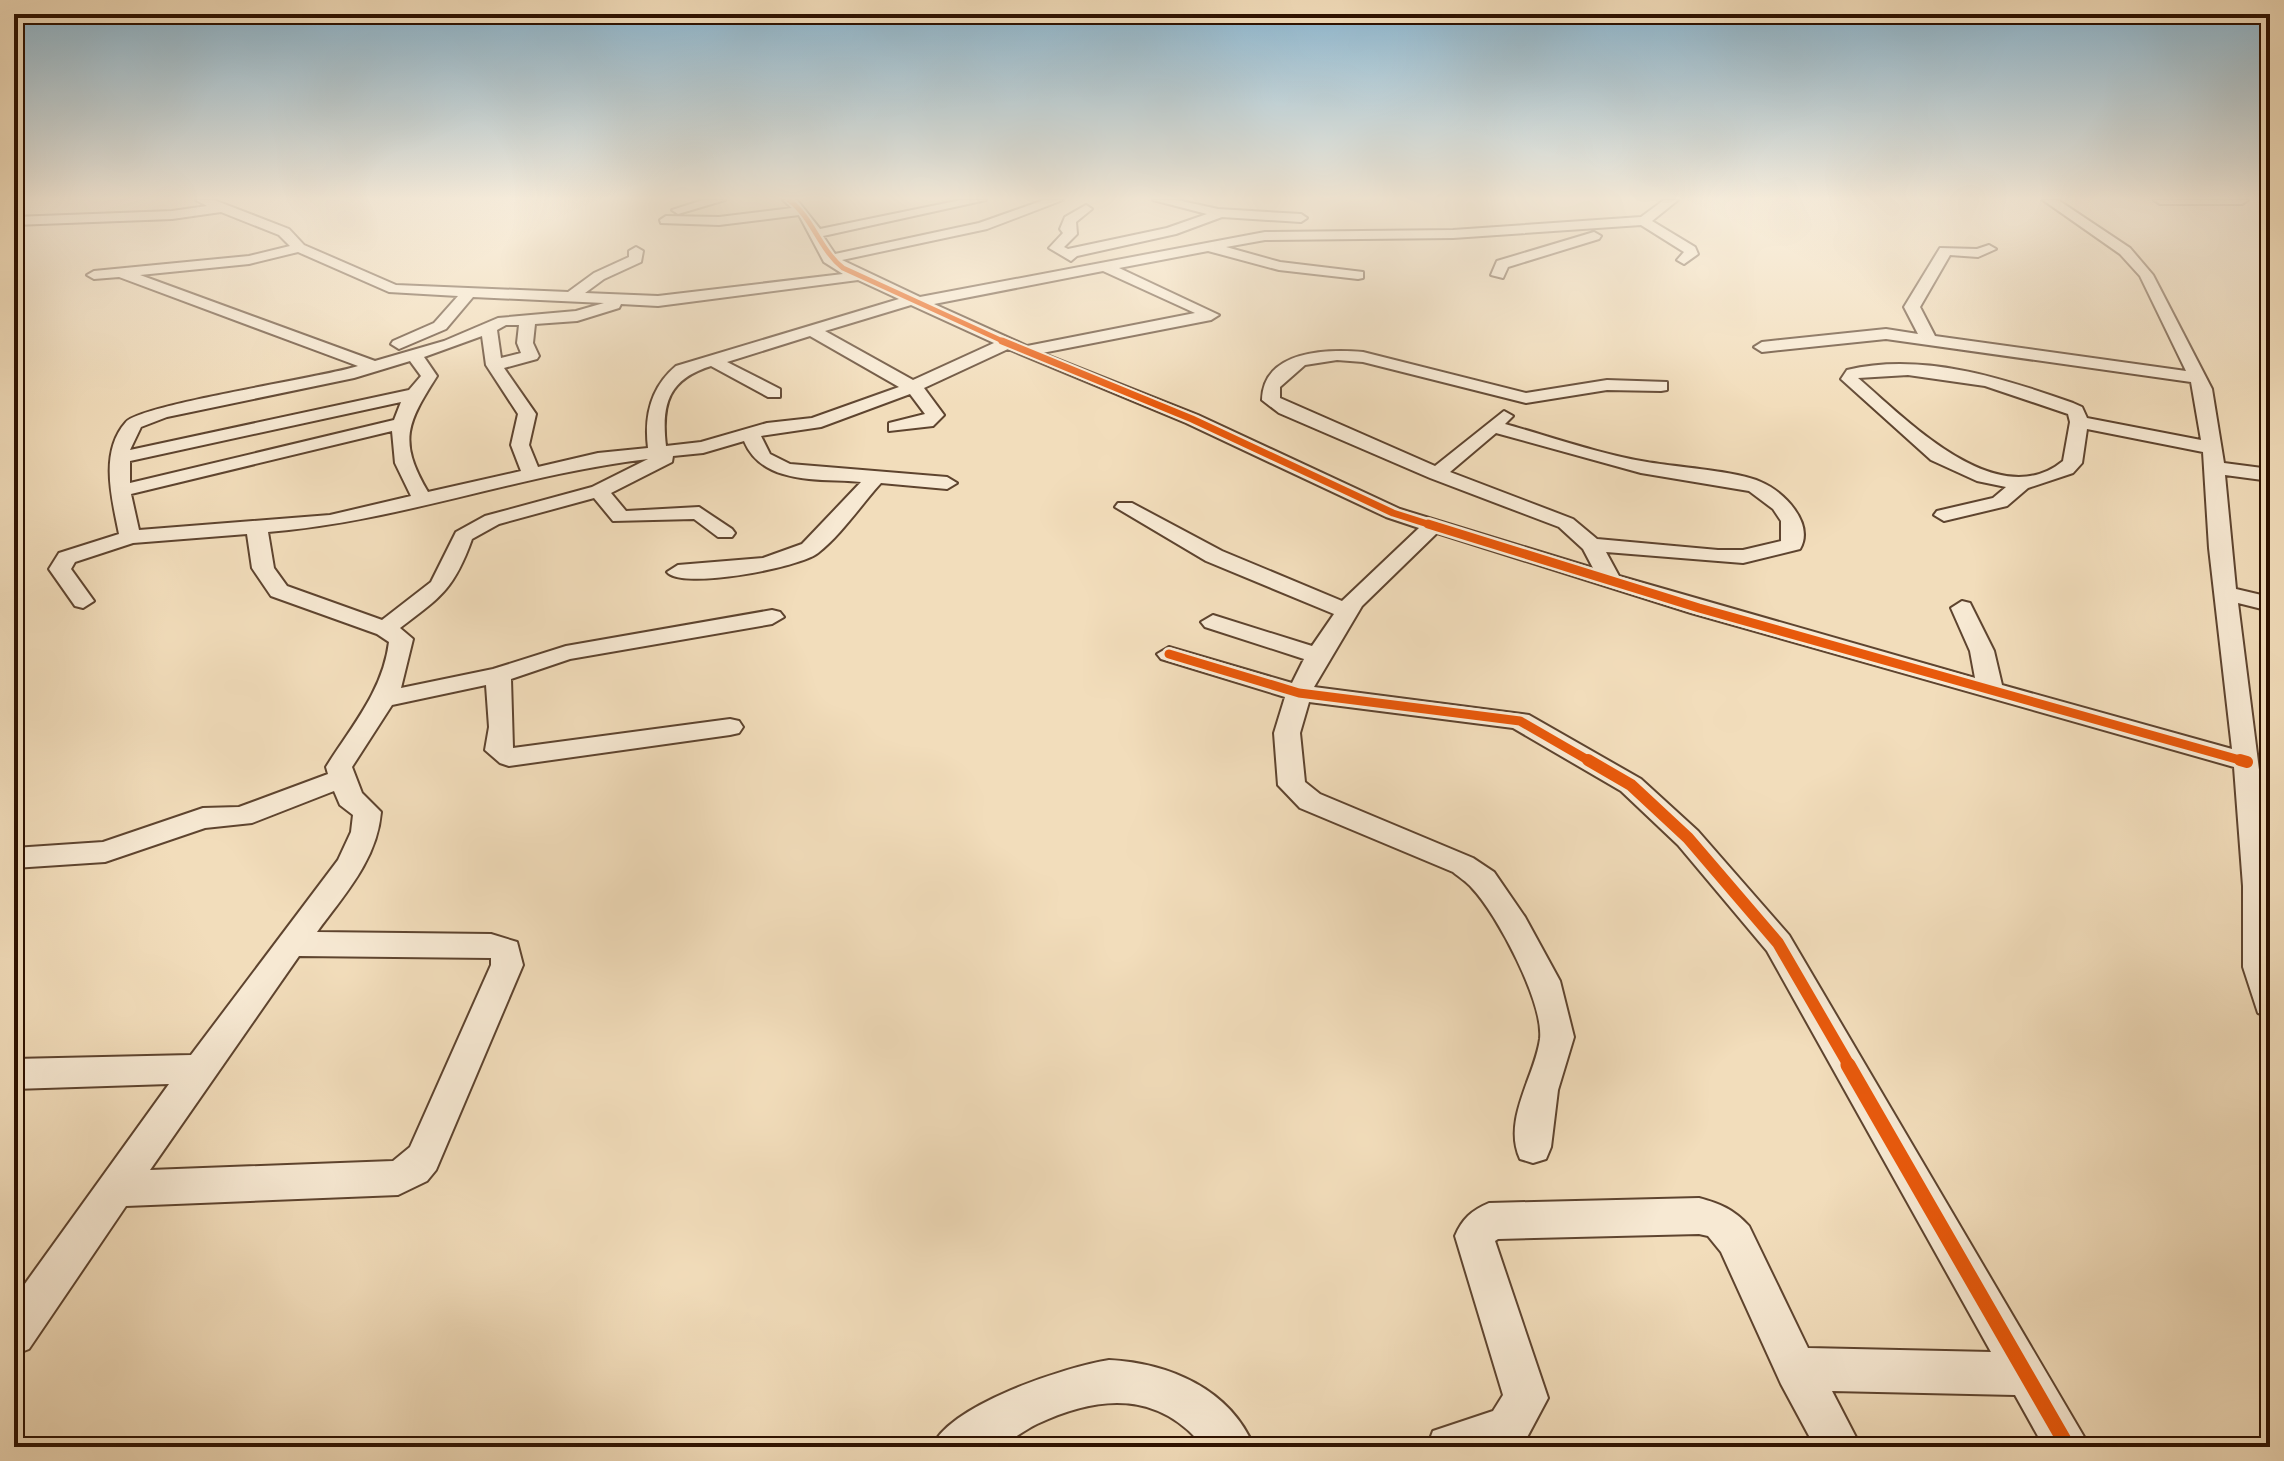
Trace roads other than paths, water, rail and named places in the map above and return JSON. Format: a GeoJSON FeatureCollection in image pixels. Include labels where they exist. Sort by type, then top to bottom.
{"type":"FeatureCollection","features":[{"type":"Feature","properties":{"kind":"street"},"geometry":{"type":"LineString","coordinates":[[94,275],[169,268]]}},
{"type":"Feature","properties":{"kind":"street"},"geometry":{"type":"LineString","coordinates":[[343,268],[381,286],[626,299],[680,299],[779,283],[858,276]]}},
{"type":"Feature","properties":{"kind":"street"},"geometry":{"type":"LineString","coordinates":[[571,297],[593,280],[617,268]]}},
{"type":"Feature","properties":{"kind":"street"},"geometry":{"type":"LineString","coordinates":[[845,268],[1017,347],[1192,419],[1371,504],[1433,526],[1611,582],[2247,762]]}},
{"type":"Feature","properties":{"kind":"street"},"geometry":{"type":"LineString","coordinates":[[668,452],[653,423],[672,377],[682,370],[915,301],[1098,268]]}},
{"type":"Feature","properties":{"kind":"street"},"geometry":{"type":"LineString","coordinates":[[83,601],[60,569],[67,558],[130,537],[257,529],[349,518],[422,498],[598,459],[668,452],[751,433],[815,423],[1017,347],[1211,315],[1099,268]]}},
{"type":"Feature","properties":{"kind":"street"},"geometry":{"type":"LineString","coordinates":[[1298,268],[1358,275]]}},
{"type":"Feature","properties":{"kind":"street"},"geometry":{"type":"LineString","coordinates":[[1498,275],[1500,268]]}},
{"type":"Feature","properties":{"kind":"street"},"geometry":{"type":"LineString","coordinates":[[1929,340],[1912,307],[1925,277],[1935,268]]}},
{"type":"Feature","properties":{"kind":"street"},"geometry":{"type":"LineString","coordinates":[[2140,268],[2199,378],[2214,458],[2226,593],[2264,888],[2259,967],[2270,1004]]}},
{"type":"Feature","properties":{"kind":"street"},"geometry":{"type":"LineString","coordinates":[[122,273],[372,366]]}},
{"type":"Feature","properties":{"kind":"street"},"geometry":{"type":"LineString","coordinates":[[353,358],[427,334],[448,319],[469,293]]}},
{"type":"Feature","properties":{"kind":"street"},"geometry":{"type":"LineString","coordinates":[[130,537],[120,491],[121,445],[134,423],[415,356],[488,325],[585,315],[626,299]]}},
{"type":"Feature","properties":{"kind":"street"},"geometry":{"type":"LineString","coordinates":[[494,365],[531,356],[524,348],[523,336],[528,319]]}},
{"type":"Feature","properties":{"kind":"street"},"geometry":{"type":"LineString","coordinates":[[488,325],[494,365],[527,414],[520,445],[531,473]]}},
{"type":"Feature","properties":{"kind":"street"},"geometry":{"type":"LineString","coordinates":[[813,331],[913,387],[935,415],[927,422],[895,427]]}},
{"type":"Feature","properties":{"kind":"street"},"geometry":{"type":"LineString","coordinates":[[1762,347],[1886,334],[2199,378]]}},
{"type":"Feature","properties":{"kind":"street"},"geometry":{"type":"LineString","coordinates":[[1611,582],[1592,546],[1566,523],[1437,474],[1285,409],[1271,400],[1271,387],[1275,379],[1302,361],[1338,354],[1526,398],[1607,385],[1661,386]]}},
{"type":"Feature","properties":{"kind":"street"},"geometry":{"type":"LineString","coordinates":[[415,356],[429,376],[415,394],[400,424],[400,451],[422,498]]}},
{"type":"Feature","properties":{"kind":"street"},"geometry":{"type":"LineString","coordinates":[[713,361],[774,393]]}},
{"type":"Feature","properties":{"kind":"street"},"geometry":{"type":"LineString","coordinates":[[1898,369],[1962,376],[2067,407],[2076,411],[2079,422],[2072,463],[2056,475],[2021,484],[1984,477],[1938,456],[1849,379],[1853,374],[1898,369]]}},
{"type":"Feature","properties":{"kind":"street"},"geometry":{"type":"LineString","coordinates":[[123,457],[415,394]]}},
{"type":"Feature","properties":{"kind":"street"},"geometry":{"type":"LineString","coordinates":[[1437,474],[1526,398]]}},
{"type":"Feature","properties":{"kind":"street"},"geometry":{"type":"LineString","coordinates":[[2079,422],[2270,475]]}},
{"type":"Feature","properties":{"kind":"street"},"geometry":{"type":"LineString","coordinates":[[120,491],[400,424]]}},
{"type":"Feature","properties":{"kind":"street"},"geometry":{"type":"LineString","coordinates":[[1492,426],[1662,472],[1755,486],[1781,505],[1794,529],[1792,544],[1758,557],[1686,554],[1614,543],[1592,546]]}},
{"type":"Feature","properties":{"kind":"street"},"geometry":{"type":"LineString","coordinates":[[751,433],[759,458],[769,465],[874,481],[947,483]]}},
{"type":"Feature","properties":{"kind":"street"},"geometry":{"type":"LineString","coordinates":[[385,629],[439,587],[449,573],[463,536],[492,520],[599,491],[668,452]]}},
{"type":"Feature","properties":{"kind":"street"},"geometry":{"type":"LineString","coordinates":[[678,572],[753,566],[797,556],[810,549],[874,481]]}},
{"type":"Feature","properties":{"kind":"street"},"geometry":{"type":"LineString","coordinates":[[1944,515],[2000,502],[2021,484]]}},
{"type":"Feature","properties":{"kind":"street"},"geometry":{"type":"LineString","coordinates":[[599,491],[620,517],[699,513],[725,533]]}},
{"type":"Feature","properties":{"kind":"street"},"geometry":{"type":"LineString","coordinates":[[1125,507],[1214,556],[1347,611]]}},
{"type":"Feature","properties":{"kind":"street"},"geometry":{"type":"LineString","coordinates":[[1433,526],[1347,611],[1318,656],[1299,693],[1287,733],[1292,785],[1310,801],[1463,865],[1483,880],[1522,939],[1544,981],[1557,1037],[1540,1090],[1533,1147]]}},
{"type":"Feature","properties":{"kind":"street"},"geometry":{"type":"LineString","coordinates":[[14,1334],[114,1189],[351,864],[365,832],[367,812],[350,798],[339,767],[383,699],[401,654],[401,639],[385,629],[322,605],[293,598],[272,586],[263,568],[257,529]]}},
{"type":"Feature","properties":{"kind":"street"},"geometry":{"type":"LineString","coordinates":[[2226,593],[2270,604]]}},
{"type":"Feature","properties":{"kind":"street"},"geometry":{"type":"LineString","coordinates":[[1962,608],[1982,651],[1990,689]]}},
{"type":"Feature","properties":{"kind":"street"},"geometry":{"type":"LineString","coordinates":[[383,699],[498,675],[566,653],[772,617]]}},
{"type":"Feature","properties":{"kind":"street"},"geometry":{"type":"LineString","coordinates":[[1213,622],[1318,656]]}},
{"type":"Feature","properties":{"kind":"street"},"geometry":{"type":"LineString","coordinates":[[1169,654],[1299,693],[1520,721],[1631,785],[1688,838],[1778,943],[2068,1447]]}},
{"type":"Feature","properties":{"kind":"street"},"geometry":{"type":"LineString","coordinates":[[498,675],[502,727],[498,750],[509,757],[730,727]]}},
{"type":"Feature","properties":{"kind":"street"},"geometry":{"type":"LineString","coordinates":[[14,858],[105,852],[203,818],[242,816],[343,778]]}},
{"type":"Feature","properties":{"kind":"street"},"geometry":{"type":"LineString","coordinates":[[114,1189],[398,1178],[414,1169],[423,1158],[507,965],[506,951],[491,946],[290,944]]}},
{"type":"Feature","properties":{"kind":"street"},"geometry":{"type":"LineString","coordinates":[[14,1074],[201,1069]]}},
{"type":"Feature","properties":{"kind":"street"},"geometry":{"type":"LineString","coordinates":[[1449,1447],[1507,1429],[1526,1398],[1474,1236],[1489,1221],[1699,1216],[1720,1222],[1735,1239],[1796,1369],[1839,1447]]}},
{"type":"Feature","properties":{"kind":"street"},"geometry":{"type":"LineString","coordinates":[[1796,1369],[2025,1374]]}},
{"type":"Feature","properties":{"kind":"street"},"geometry":{"type":"LineString","coordinates":[[954,1447],[1025,1405],[1099,1380],[1163,1388],[1203,1414],[1232,1447]]}}]}
